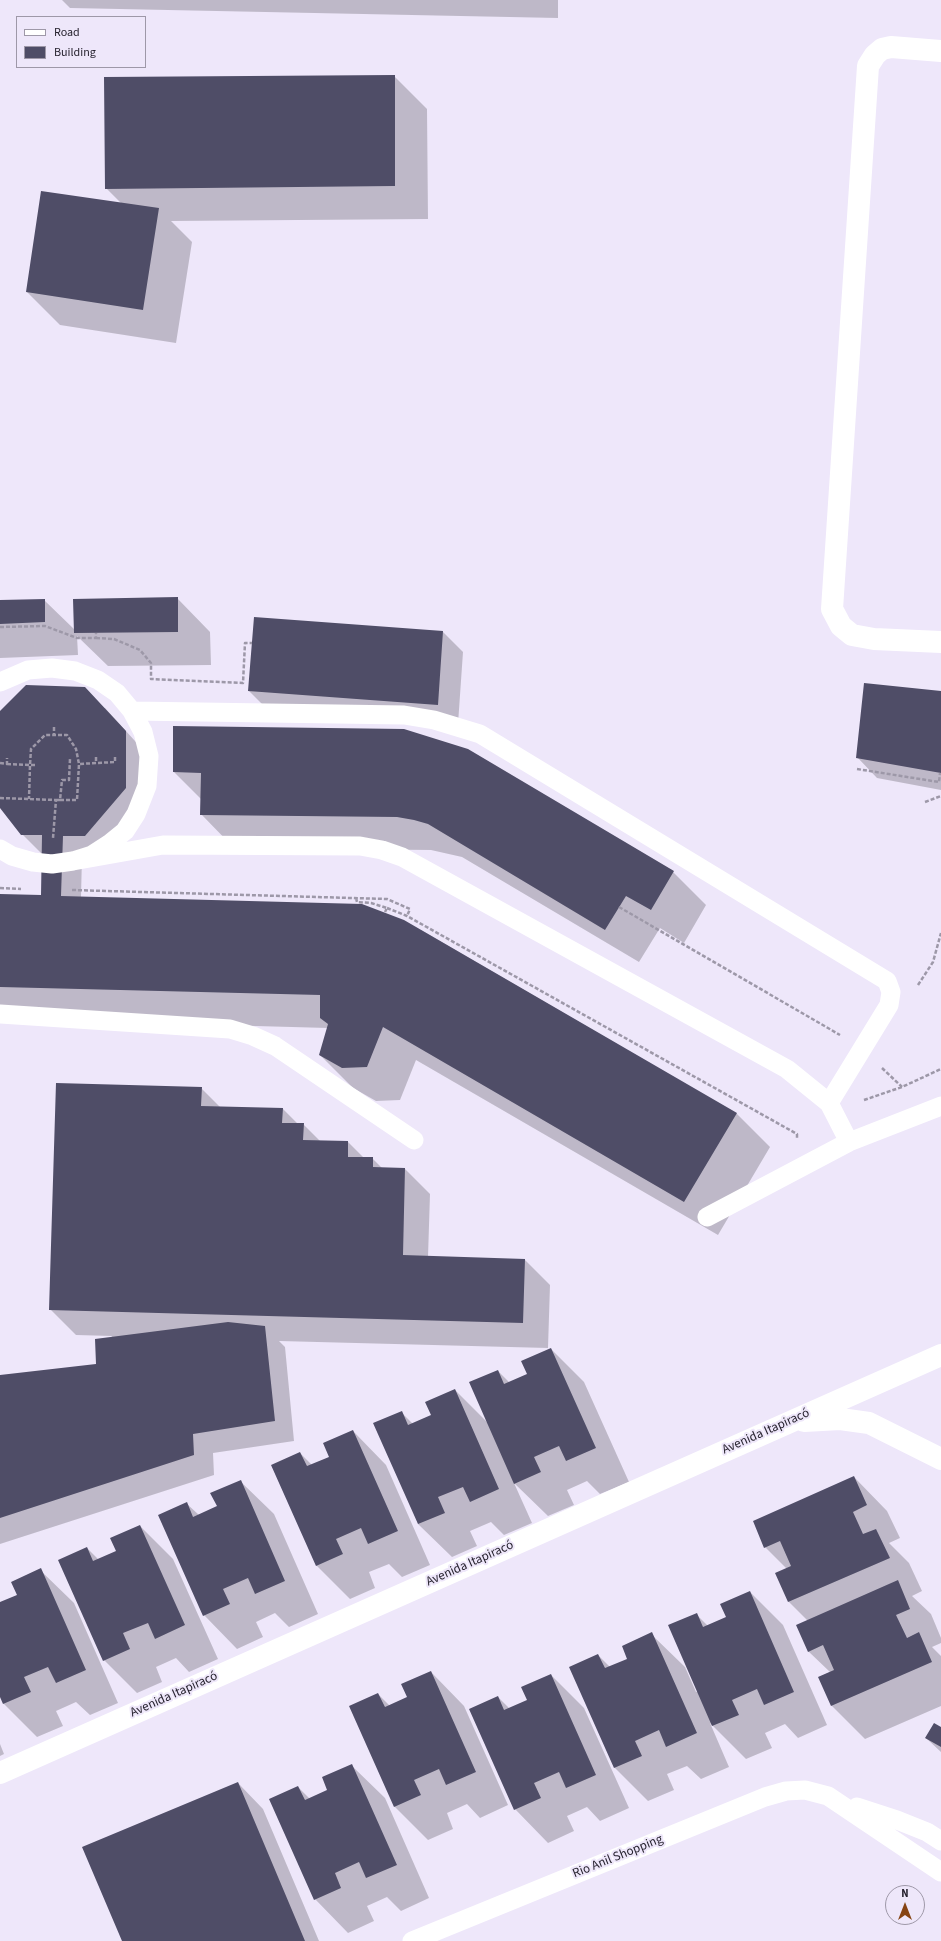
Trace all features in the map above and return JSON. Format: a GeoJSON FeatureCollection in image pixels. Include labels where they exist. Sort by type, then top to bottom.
{"type":"FeatureCollection","features":[{"type":"Feature","properties":{"kind":"main road"},"geometry":{"type":"LineString","coordinates":[[941,51],[891,47],[882,49],[875,55],[868,66],[832,609],[841,626],[852,635],[874,639],[941,642]]}},
{"type":"Feature","properties":{"kind":"main road","name":"Avenida Itapiracó"},"geometry":{"type":"LineString","coordinates":[[0,1773],[941,1355]]}},
{"type":"Feature","properties":{"kind":"main road"},"geometry":{"type":"LineString","coordinates":[[869,1423],[866,1404],[869,1394],[875,1384]]}},
{"type":"Feature","properties":{"kind":"main road"},"geometry":{"type":"LineString","coordinates":[[789,1422],[840,1419],[869,1423],[941,1459]]}},
{"type":"Feature","properties":{"kind":"lane"},"geometry":{"type":"LineString","coordinates":[[0,682],[28,670],[52,668],[75,671],[98,680],[117,693],[132,711],[143,732],[149,756],[149,776],[144,796],[136,814],[125,830],[109,844],[98,851],[73,861]]}},
{"type":"Feature","properties":{"kind":"lane"},"geometry":{"type":"LineString","coordinates":[[132,711],[404,715],[434,720],[480,734],[887,981],[891,992],[889,1005],[828,1102]]}},
{"type":"Feature","properties":{"kind":"lane"},"geometry":{"type":"LineString","coordinates":[[0,856],[52,864],[163,845],[360,846],[382,850],[402,857],[787,1069],[828,1102],[849,1142]]}},
{"type":"Feature","properties":{"kind":"lane"},"geometry":{"type":"LineString","coordinates":[[0,849],[12,856],[33,862]]}},
{"type":"Feature","properties":{"kind":"lane"},"geometry":{"type":"LineString","coordinates":[[0,862],[33,862]]}},
{"type":"Feature","properties":{"kind":"lane"},"geometry":{"type":"LineString","coordinates":[[0,1014],[230,1029],[253,1036],[275,1046],[414,1140]]}},
{"type":"Feature","properties":{"kind":"lane"},"geometry":{"type":"LineString","coordinates":[[707,1217],[849,1142],[941,1106]]}},
{"type":"Feature","properties":{"kind":"lane","name":"Rio Anil Shopping"},"geometry":{"type":"LineString","coordinates":[[412,1941],[765,1797],[786,1791],[805,1790],[828,1796],[897,1820],[927,1832],[941,1841]]}},
{"type":"Feature","properties":{"kind":"lane","name":"Rio Anil Shopping"},"geometry":{"type":"LineString","coordinates":[[828,1796],[941,1872]]}},
{"type":"Feature","properties":{"kind":"path"},"geometry":{"type":"LineString","coordinates":[[0,628],[45,626],[77,638],[114,639],[140,650],[151,663],[151,679],[243,683],[245,643],[252,643]]}},
{"type":"Feature","properties":{"kind":"path"},"geometry":{"type":"LineString","coordinates":[[96,633],[96,638]]}},
{"type":"Feature","properties":{"kind":"path"},"geometry":{"type":"LineString","coordinates":[[54,727],[54,735]]}},
{"type":"Feature","properties":{"kind":"path"},"geometry":{"type":"LineString","coordinates":[[0,798],[56,800],[77,800],[79,764],[76,749],[66,736],[45,735],[31,749],[29,799]]}},
{"type":"Feature","properties":{"kind":"path"},"geometry":{"type":"LineString","coordinates":[[79,764],[115,762],[115,756]]}},
{"type":"Feature","properties":{"kind":"path"},"geometry":{"type":"LineString","coordinates":[[96,757],[96,762]]}},
{"type":"Feature","properties":{"kind":"path"},"geometry":{"type":"LineString","coordinates":[[7,758],[7,764]]}},
{"type":"Feature","properties":{"kind":"path"},"geometry":{"type":"LineString","coordinates":[[60,800],[62,780],[69,780],[70,760]]}},
{"type":"Feature","properties":{"kind":"path"},"geometry":{"type":"LineString","coordinates":[[0,763],[35,766]]}},
{"type":"Feature","properties":{"kind":"path"},"geometry":{"type":"LineString","coordinates":[[857,769],[940,783],[940,773]]}},
{"type":"Feature","properties":{"kind":"path"},"geometry":{"type":"LineString","coordinates":[[925,802],[941,796]]}},
{"type":"Feature","properties":{"kind":"path"},"geometry":{"type":"LineString","coordinates":[[53,840],[56,800]]}},
{"type":"Feature","properties":{"kind":"path"},"geometry":{"type":"LineString","coordinates":[[47,840],[60,841]]}},
{"type":"Feature","properties":{"kind":"path"},"geometry":{"type":"LineString","coordinates":[[0,888],[24,889]]}},
{"type":"Feature","properties":{"kind":"path"},"geometry":{"type":"LineString","coordinates":[[67,890],[387,899],[410,909],[407,916]]}},
{"type":"Feature","properties":{"kind":"path"},"geometry":{"type":"LineString","coordinates":[[356,898],[357,902],[371,903],[407,916],[797,1134],[798,1141]]}},
{"type":"Feature","properties":{"kind":"path"},"geometry":{"type":"LineString","coordinates":[[619,907],[842,1036]]}},
{"type":"Feature","properties":{"kind":"path"},"geometry":{"type":"LineString","coordinates":[[385,912],[387,908]]}},
{"type":"Feature","properties":{"kind":"path"},"geometry":{"type":"LineString","coordinates":[[859,1102],[902,1087],[941,1069]]}},
{"type":"Feature","properties":{"kind":"building"},"geometry":{"type":"Polygon","coordinates":[[[395,75],[395,186],[105,189],[104,77],[395,75]]]}},
{"type":"Feature","properties":{"kind":"building"},"geometry":{"type":"Polygon","coordinates":[[[41,191],[159,208],[143,310],[26,292],[41,191]]]}},
{"type":"Feature","properties":{"kind":"building"},"geometry":{"type":"Polygon","coordinates":[[[178,597],[178,632],[74,633],[73,599],[178,597]]]}},
{"type":"Feature","properties":{"kind":"building"},"geometry":{"type":"Polygon","coordinates":[[[45,599],[45,622],[0,624],[0,600],[45,599]]]}},
{"type":"Feature","properties":{"kind":"building"},"geometry":{"type":"Polygon","coordinates":[[[254,617],[443,631],[438,705],[248,691],[254,617]]]}},
{"type":"Feature","properties":{"kind":"building"},"geometry":{"type":"Polygon","coordinates":[[[864,683],[941,691],[941,773],[856,758],[864,683]]]}},
{"type":"Feature","properties":{"kind":"building"},"geometry":{"type":"Polygon","coordinates":[[[26,685],[85,687],[126,731],[126,788],[85,836],[63,836],[61,896],[362,904],[404,920],[737,1113],[684,1202],[383,1027],[367,1067],[342,1068],[319,1055],[328,1024],[320,1018],[320,995],[0,987],[0,894],[41,895],[42,835],[21,835],[0,808],[0,711],[26,685]]]}},
{"type":"Feature","properties":{"kind":"building"},"geometry":{"type":"Polygon","coordinates":[[[173,726],[404,729],[468,749],[674,871],[651,910],[626,896],[605,930],[428,824],[414,820],[397,817],[200,815],[201,773],[173,772],[173,726]]]}},
{"type":"Feature","properties":{"kind":"building"},"geometry":{"type":"Polygon","coordinates":[[[56,1083],[202,1087],[201,1106],[283,1108],[282,1123],[304,1123],[303,1140],[348,1141],[348,1157],[373,1157],[373,1167],[405,1168],[403,1255],[525,1259],[523,1323],[49,1310],[56,1083]]]}},
{"type":"Feature","properties":{"kind":"building"},"geometry":{"type":"Polygon","coordinates":[[[228,1322],[265,1326],[275,1421],[193,1434],[194,1455],[0,1518],[0,1375],[96,1364],[95,1339],[228,1322]]]}},
{"type":"Feature","properties":{"kind":"building"},"geometry":{"type":"Polygon","coordinates":[[[551,1348],[596,1448],[566,1461],[559,1446],[534,1457],[541,1472],[514,1484],[469,1382],[498,1370],[504,1384],[527,1374],[521,1361],[551,1348]]]}},
{"type":"Feature","properties":{"kind":"building"},"geometry":{"type":"Polygon","coordinates":[[[455,1389],[499,1489],[470,1502],[463,1487],[438,1497],[445,1513],[418,1524],[373,1423],[402,1411],[408,1425],[431,1415],[425,1402],[455,1389]]]}},
{"type":"Feature","properties":{"kind":"building"},"geometry":{"type":"Polygon","coordinates":[[[353,1430],[398,1531],[368,1544],[361,1528],[336,1539],[343,1554],[316,1566],[271,1465],[300,1452],[307,1466],[329,1457],[323,1443],[353,1430]]]}},
{"type":"Feature","properties":{"kind":"building"},"geometry":{"type":"Polygon","coordinates":[[[854,1476],[867,1505],[853,1512],[863,1534],[876,1529],[890,1558],[788,1602],[775,1573],[791,1566],[780,1541],[764,1548],[753,1521],[854,1476]]]}},
{"type":"Feature","properties":{"kind":"building"},"geometry":{"type":"Polygon","coordinates":[[[241,1480],[285,1581],[255,1594],[248,1578],[223,1589],[230,1604],[203,1616],[158,1515],[187,1502],[193,1517],[217,1506],[210,1493],[241,1480]]]}},
{"type":"Feature","properties":{"kind":"building"},"geometry":{"type":"Polygon","coordinates":[[[140,1525],[185,1625],[155,1639],[148,1623],[123,1633],[130,1649],[103,1661],[58,1560],[87,1547],[93,1561],[116,1551],[110,1538],[140,1525]]]}},
{"type":"Feature","properties":{"kind":"building"},"geometry":{"type":"Polygon","coordinates":[[[41,1568],[86,1670],[56,1683],[48,1667],[24,1677],[31,1692],[3,1704],[0,1697],[0,1602],[17,1595],[11,1582],[41,1568]]]}},
{"type":"Feature","properties":{"kind":"building"},"geometry":{"type":"Polygon","coordinates":[[[898,1580],[910,1609],[896,1615],[907,1638],[919,1632],[932,1662],[831,1706],[818,1677],[834,1670],[823,1645],[808,1652],[796,1625],[898,1580]]]}},
{"type":"Feature","properties":{"kind":"building"},"geometry":{"type":"Polygon","coordinates":[[[750,1591],[794,1692],[764,1705],[757,1689],[732,1700],[739,1715],[712,1726],[668,1625],[697,1613],[703,1627],[726,1617],[720,1604],[750,1591]]]}},
{"type":"Feature","properties":{"kind":"building"},"geometry":{"type":"Polygon","coordinates":[[[652,1632],[697,1733],[666,1747],[659,1730],[635,1741],[642,1756],[614,1768],[569,1667],[598,1654],[605,1668],[627,1659],[622,1646],[652,1632]]]}},
{"type":"Feature","properties":{"kind":"building"},"geometry":{"type":"Polygon","coordinates":[[[431,1671],[476,1772],[446,1785],[439,1769],[414,1780],[421,1795],[394,1807],[349,1706],[378,1693],[385,1707],[407,1697],[401,1684],[431,1671]]]}},
{"type":"Feature","properties":{"kind":"building"},"geometry":{"type":"Polygon","coordinates":[[[551,1674],[596,1775],[566,1788],[559,1772],[534,1783],[541,1798],[514,1810],[469,1709],[498,1696],[504,1710],[527,1700],[521,1687],[551,1674]]]}},
{"type":"Feature","properties":{"kind":"building"},"geometry":{"type":"Polygon","coordinates":[[[934,1723],[941,1727],[941,1747],[925,1738],[934,1723]]]}},
{"type":"Feature","properties":{"kind":"building"},"geometry":{"type":"Polygon","coordinates":[[[352,1764],[397,1865],[366,1878],[359,1862],[335,1873],[341,1888],[314,1900],[269,1799],[298,1786],[305,1800],[327,1790],[322,1777],[352,1764]]]}},
{"type":"Feature","properties":{"kind":"building"},"geometry":{"type":"Polygon","coordinates":[[[238,1782],[305,1941],[122,1941],[82,1847],[238,1782]]]}}]}
